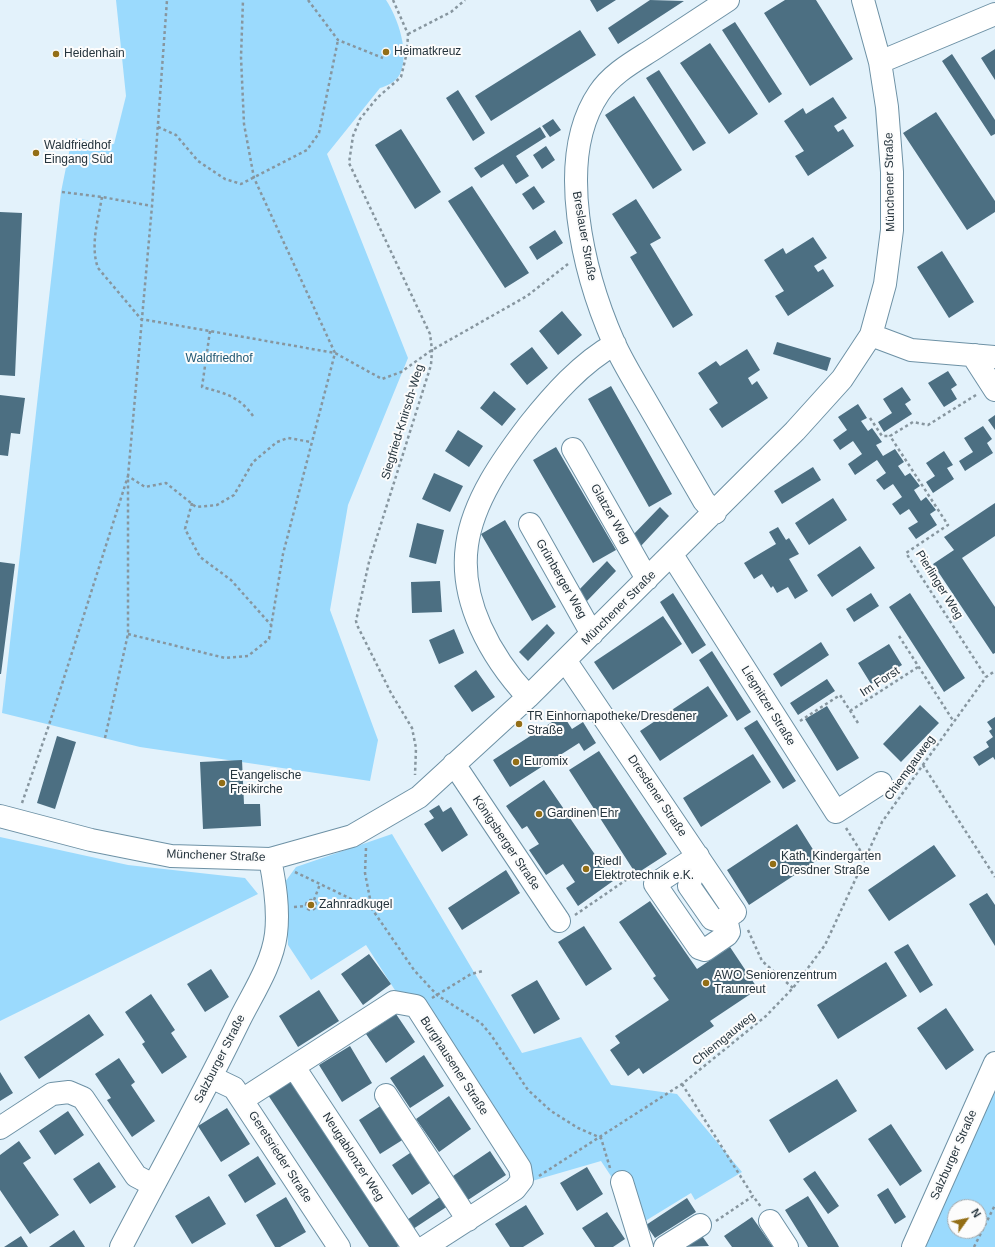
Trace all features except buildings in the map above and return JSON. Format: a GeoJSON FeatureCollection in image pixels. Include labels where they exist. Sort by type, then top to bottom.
{"type":"FeatureCollection","features":[{"type":"Feature","properties":{"kind":"street","name":"Breslauer Straße"},"geometry":{"type":"LineString","coordinates":[[714,513],[704,501],[614,344],[594,291],[579,222],[575,180],[577,146],[584,120],[599,92],[617,73],[728,0]]}},
{"type":"Feature","properties":{"kind":"street","name":"Münchener Straße"},"geometry":{"type":"LineString","coordinates":[[8,818],[92,840],[171,856],[270,859],[352,836],[419,797],[528,697],[796,431],[842,379],[871,335],[885,284],[892,230],[892,172],[887,107],[880,62],[863,0]]}},
{"type":"Feature","properties":{"kind":"street"},"geometry":{"type":"LineString","coordinates":[[880,62],[995,14]]}},
{"type":"Feature","properties":{"kind":"street"},"geometry":{"type":"LineString","coordinates":[[871,335],[911,350],[985,356]]}},
{"type":"Feature","properties":{"kind":"street"},"geometry":{"type":"LineString","coordinates":[[528,697],[491,647],[474,611],[466,575],[467,544],[476,512],[483,497],[494,476],[519,439],[541,410],[574,376],[604,350],[614,344]]}},
{"type":"Feature","properties":{"kind":"street"},"geometry":{"type":"LineString","coordinates":[[985,356],[975,359],[993,387]]}},
{"type":"Feature","properties":{"kind":"street","name":"Glatzer Weg"},"geometry":{"type":"LineString","coordinates":[[573,449],[647,579]]}},
{"type":"Feature","properties":{"kind":"street","name":"Grünberger Weg"},"geometry":{"type":"LineString","coordinates":[[530,524],[592,634]]}},
{"type":"Feature","properties":{"kind":"street","name":"Liegnitzer Straße"},"geometry":{"type":"LineString","coordinates":[[672,555],[836,812]]}},
{"type":"Feature","properties":{"kind":"street","name":"Dresdener Straße"},"geometry":{"type":"LineString","coordinates":[[565,661],[698,856],[731,915]]}},
{"type":"Feature","properties":{"kind":"street","name":"Königsberger Straße"},"geometry":{"type":"LineString","coordinates":[[454,764],[559,921]]}},
{"type":"Feature","properties":{"kind":"street"},"geometry":{"type":"LineString","coordinates":[[836,812],[881,783]]}},
{"type":"Feature","properties":{"kind":"street"},"geometry":{"type":"LineString","coordinates":[[698,856],[655,884],[699,948],[705,950],[728,935],[731,915]]}},
{"type":"Feature","properties":{"kind":"street","name":"Salzburger Straße"},"geometry":{"type":"LineString","coordinates":[[121,1247],[211,1077],[270,959],[276,935],[277,913],[276,892],[270,859]]}},
{"type":"Feature","properties":{"kind":"street","name":"Burghausener Straße"},"geometry":{"type":"LineString","coordinates":[[242,1100],[394,1002],[416,1006],[520,1168],[522,1180]]}},
{"type":"Feature","properties":{"kind":"street","name":"Salzburger Straße"},"geometry":{"type":"LineString","coordinates":[[913,1247],[995,1063]]}},
{"type":"Feature","properties":{"kind":"street","name":"Neugablonzer Weg"},"geometry":{"type":"LineString","coordinates":[[294,1067],[412,1247]]}},
{"type":"Feature","properties":{"kind":"street","name":"Geretsrieder Straße"},"geometry":{"type":"LineString","coordinates":[[211,1077],[234,1088],[339,1247]]}},
{"type":"Feature","properties":{"kind":"street"},"geometry":{"type":"LineString","coordinates":[[0,1128],[52,1094],[69,1092],[83,1098],[136,1176],[153,1185]]}},
{"type":"Feature","properties":{"kind":"street"},"geometry":{"type":"LineString","coordinates":[[386,1095],[468,1220]]}},
{"type":"Feature","properties":{"kind":"street"},"geometry":{"type":"LineString","coordinates":[[425,1247],[516,1189],[522,1180]]}},
{"type":"Feature","properties":{"kind":"street"},"geometry":{"type":"LineString","coordinates":[[622,1182],[642,1247]]}},
{"type":"Feature","properties":{"kind":"street"},"geometry":{"type":"LineString","coordinates":[[770,1220],[788,1247]]}},
{"type":"Feature","properties":{"kind":"street"},"geometry":{"type":"LineString","coordinates":[[665,1247],[700,1225]]}},
{"type":"Feature","properties":{"kind":"path"},"geometry":{"type":"LineString","coordinates":[[105,738],[128,634],[128,476],[152,206],[168,0]]}},
{"type":"Feature","properties":{"kind":"path"},"geometry":{"type":"LineString","coordinates":[[128,634],[225,658],[248,656],[269,639],[283,554],[335,353],[254,178],[244,124],[241,57],[243,0]]}},
{"type":"Feature","properties":{"kind":"path"},"geometry":{"type":"LineString","coordinates":[[308,0],[338,40],[383,58]]}},
{"type":"Feature","properties":{"kind":"path","name":"Siegfried-Knirsch-Weg"},"geometry":{"type":"LineString","coordinates":[[393,0],[408,34],[407,52],[401,77],[377,98],[360,119],[353,136],[349,163],[430,334],[432,350],[430,365],[369,562],[356,621],[391,693],[412,728],[416,748],[415,790],[419,797]]}},
{"type":"Feature","properties":{"kind":"path"},"geometry":{"type":"LineString","coordinates":[[408,34],[450,12],[465,0]]}},
{"type":"Feature","properties":{"kind":"path"},"geometry":{"type":"LineString","coordinates":[[158,127],[176,135],[198,161],[225,179],[241,184],[254,178],[307,150],[320,133],[338,40]]}},
{"type":"Feature","properties":{"kind":"path"},"geometry":{"type":"LineString","coordinates":[[62,192],[102,197],[152,206]]}},
{"type":"Feature","properties":{"kind":"path"},"geometry":{"type":"LineString","coordinates":[[102,197],[96,231],[95,260],[98,268],[141,319],[335,353],[382,379],[401,372],[432,350],[527,296],[578,255],[585,253]]}},
{"type":"Feature","properties":{"kind":"path"},"geometry":{"type":"LineString","coordinates":[[210,331],[202,388],[232,396],[247,407],[252,416]]}},
{"type":"Feature","properties":{"kind":"path"},"geometry":{"type":"LineString","coordinates":[[890,436],[913,422],[928,425],[993,387]]}},
{"type":"Feature","properties":{"kind":"path","name":"Pierlinger Weg"},"geometry":{"type":"LineString","coordinates":[[870,418],[882,436],[890,436],[948,525],[906,553],[986,677]]}},
{"type":"Feature","properties":{"kind":"path"},"geometry":{"type":"LineString","coordinates":[[128,476],[145,486],[166,483],[196,507],[217,505],[234,495],[253,462],[276,442],[288,438],[311,442]]}},
{"type":"Feature","properties":{"kind":"path"},"geometry":{"type":"LineString","coordinates":[[8,818],[49,725],[128,476]]}},
{"type":"Feature","properties":{"kind":"path"},"geometry":{"type":"LineString","coordinates":[[192,503],[185,529],[200,557],[231,580],[272,625]]}},
{"type":"Feature","properties":{"kind":"path"},"geometry":{"type":"LineString","coordinates":[[899,636],[954,722]]}},
{"type":"Feature","properties":{"kind":"path","name":"Im Forst"},"geometry":{"type":"LineString","coordinates":[[850,711],[918,667]]}},
{"type":"Feature","properties":{"kind":"path","name":"Chiemgauweg"},"geometry":{"type":"LineString","coordinates":[[522,1180],[535,1178],[601,1138],[682,1084],[766,1016],[793,988],[825,946],[882,822],[986,677],[995,671]]}},
{"type":"Feature","properties":{"kind":"path"},"geometry":{"type":"LineString","coordinates":[[784,731],[840,695],[858,723]]}},
{"type":"Feature","properties":{"kind":"path"},"geometry":{"type":"LineString","coordinates":[[923,765],[995,877]]}},
{"type":"Feature","properties":{"kind":"path"},"geometry":{"type":"LineString","coordinates":[[836,812],[865,858]]}},
{"type":"Feature","properties":{"kind":"path"},"geometry":{"type":"LineString","coordinates":[[362,831],[367,840],[366,873],[372,909],[414,970],[437,995],[481,1023],[491,1035],[528,1090],[550,1111],[578,1128],[601,1138],[613,1175],[622,1182]]}},
{"type":"Feature","properties":{"kind":"path"},"geometry":{"type":"LineString","coordinates":[[270,859],[372,909]]}},
{"type":"Feature","properties":{"kind":"path"},"geometry":{"type":"LineString","coordinates":[[559,921],[566,921],[626,880],[642,877],[655,884]]}},
{"type":"Feature","properties":{"kind":"path"},"geometry":{"type":"LineString","coordinates":[[314,900],[308,900],[306,906],[308,909],[314,909],[316,903],[314,900],[320,884]]}},
{"type":"Feature","properties":{"kind":"path"},"geometry":{"type":"LineString","coordinates":[[731,915],[738,912],[745,923],[762,961],[793,988]]}},
{"type":"Feature","properties":{"kind":"path"},"geometry":{"type":"LineString","coordinates":[[416,1006],[471,974],[483,971]]}},
{"type":"Feature","properties":{"kind":"path"},"geometry":{"type":"LineString","coordinates":[[682,1084],[753,1196],[770,1220]]}},
{"type":"Feature","properties":{"kind":"path"},"geometry":{"type":"LineString","coordinates":[[700,1225],[708,1226],[753,1196]]}},
{"type":"Feature","properties":{"kind":"path"},"geometry":{"type":"LineString","coordinates":[[974,1247],[995,1205]]}},
{"type":"Feature","properties":{"kind":"green space","name":"Waldfriedhof"},"geometry":{"type":"Polygon","coordinates":[[[116,0],[386,0],[395,16],[401,36],[404,56],[400,74],[394,81],[380,88],[327,154],[408,358],[348,505],[330,610],[378,740],[370,781],[140,747],[2,713],[61,192],[72,138],[114,144],[126,96],[116,0]]]}},
{"type":"Feature","properties":{"kind":"green space"},"geometry":{"type":"Polygon","coordinates":[[[392,834],[522,1053],[581,1037],[611,1085],[677,1094],[742,1172],[695,1200],[691,1193],[642,1223],[601,1161],[532,1181],[400,998],[366,945],[311,980],[288,945],[285,882],[296,867],[392,834]]]}},
{"type":"Feature","properties":{"kind":"green space"},"geometry":{"type":"Polygon","coordinates":[[[0,837],[128,865],[245,878],[258,894],[0,1021],[0,837]]]}},
{"type":"Feature","properties":{"kind":"green space"},"geometry":{"type":"Polygon","coordinates":[[[995,1082],[995,1247],[923,1247],[995,1082]]]}},
{"type":"Feature","properties":{"kind":"place","name":"Heimatkreuz"},"geometry":{"type":"Point","coordinates":[386,52]}},
{"type":"Feature","properties":{"kind":"place","name":"Heidenhain"},"geometry":{"type":"Point","coordinates":[56,54]}},
{"type":"Feature","properties":{"kind":"place","name":"Waldfriedhof Eingang Süd"},"geometry":{"type":"Point","coordinates":[36,153]}},
{"type":"Feature","properties":{"kind":"place","name":"TR Einhornapotheke/Dresdener Straße"},"geometry":{"type":"Point","coordinates":[519,724]}},
{"type":"Feature","properties":{"kind":"place","name":"Euromix"},"geometry":{"type":"Point","coordinates":[516,762]}},
{"type":"Feature","properties":{"kind":"place","name":"Evangelische Freikirche"},"geometry":{"type":"Point","coordinates":[222,783]}},
{"type":"Feature","properties":{"kind":"place","name":"Gardinen Ehr"},"geometry":{"type":"Point","coordinates":[539,814]}},
{"type":"Feature","properties":{"kind":"place","name":"Kath. Kindergarten Dresdner Straße"},"geometry":{"type":"Point","coordinates":[773,864]}},
{"type":"Feature","properties":{"kind":"place","name":"Riedl Elektrotechnik e.K."},"geometry":{"type":"Point","coordinates":[586,869]}},
{"type":"Feature","properties":{"kind":"place","name":"Zahnradkugel"},"geometry":{"type":"Point","coordinates":[311,905]}},
{"type":"Feature","properties":{"kind":"place","name":"AWO Seniorenzentrum Traunreut"},"geometry":{"type":"Point","coordinates":[706,983]}}]}
